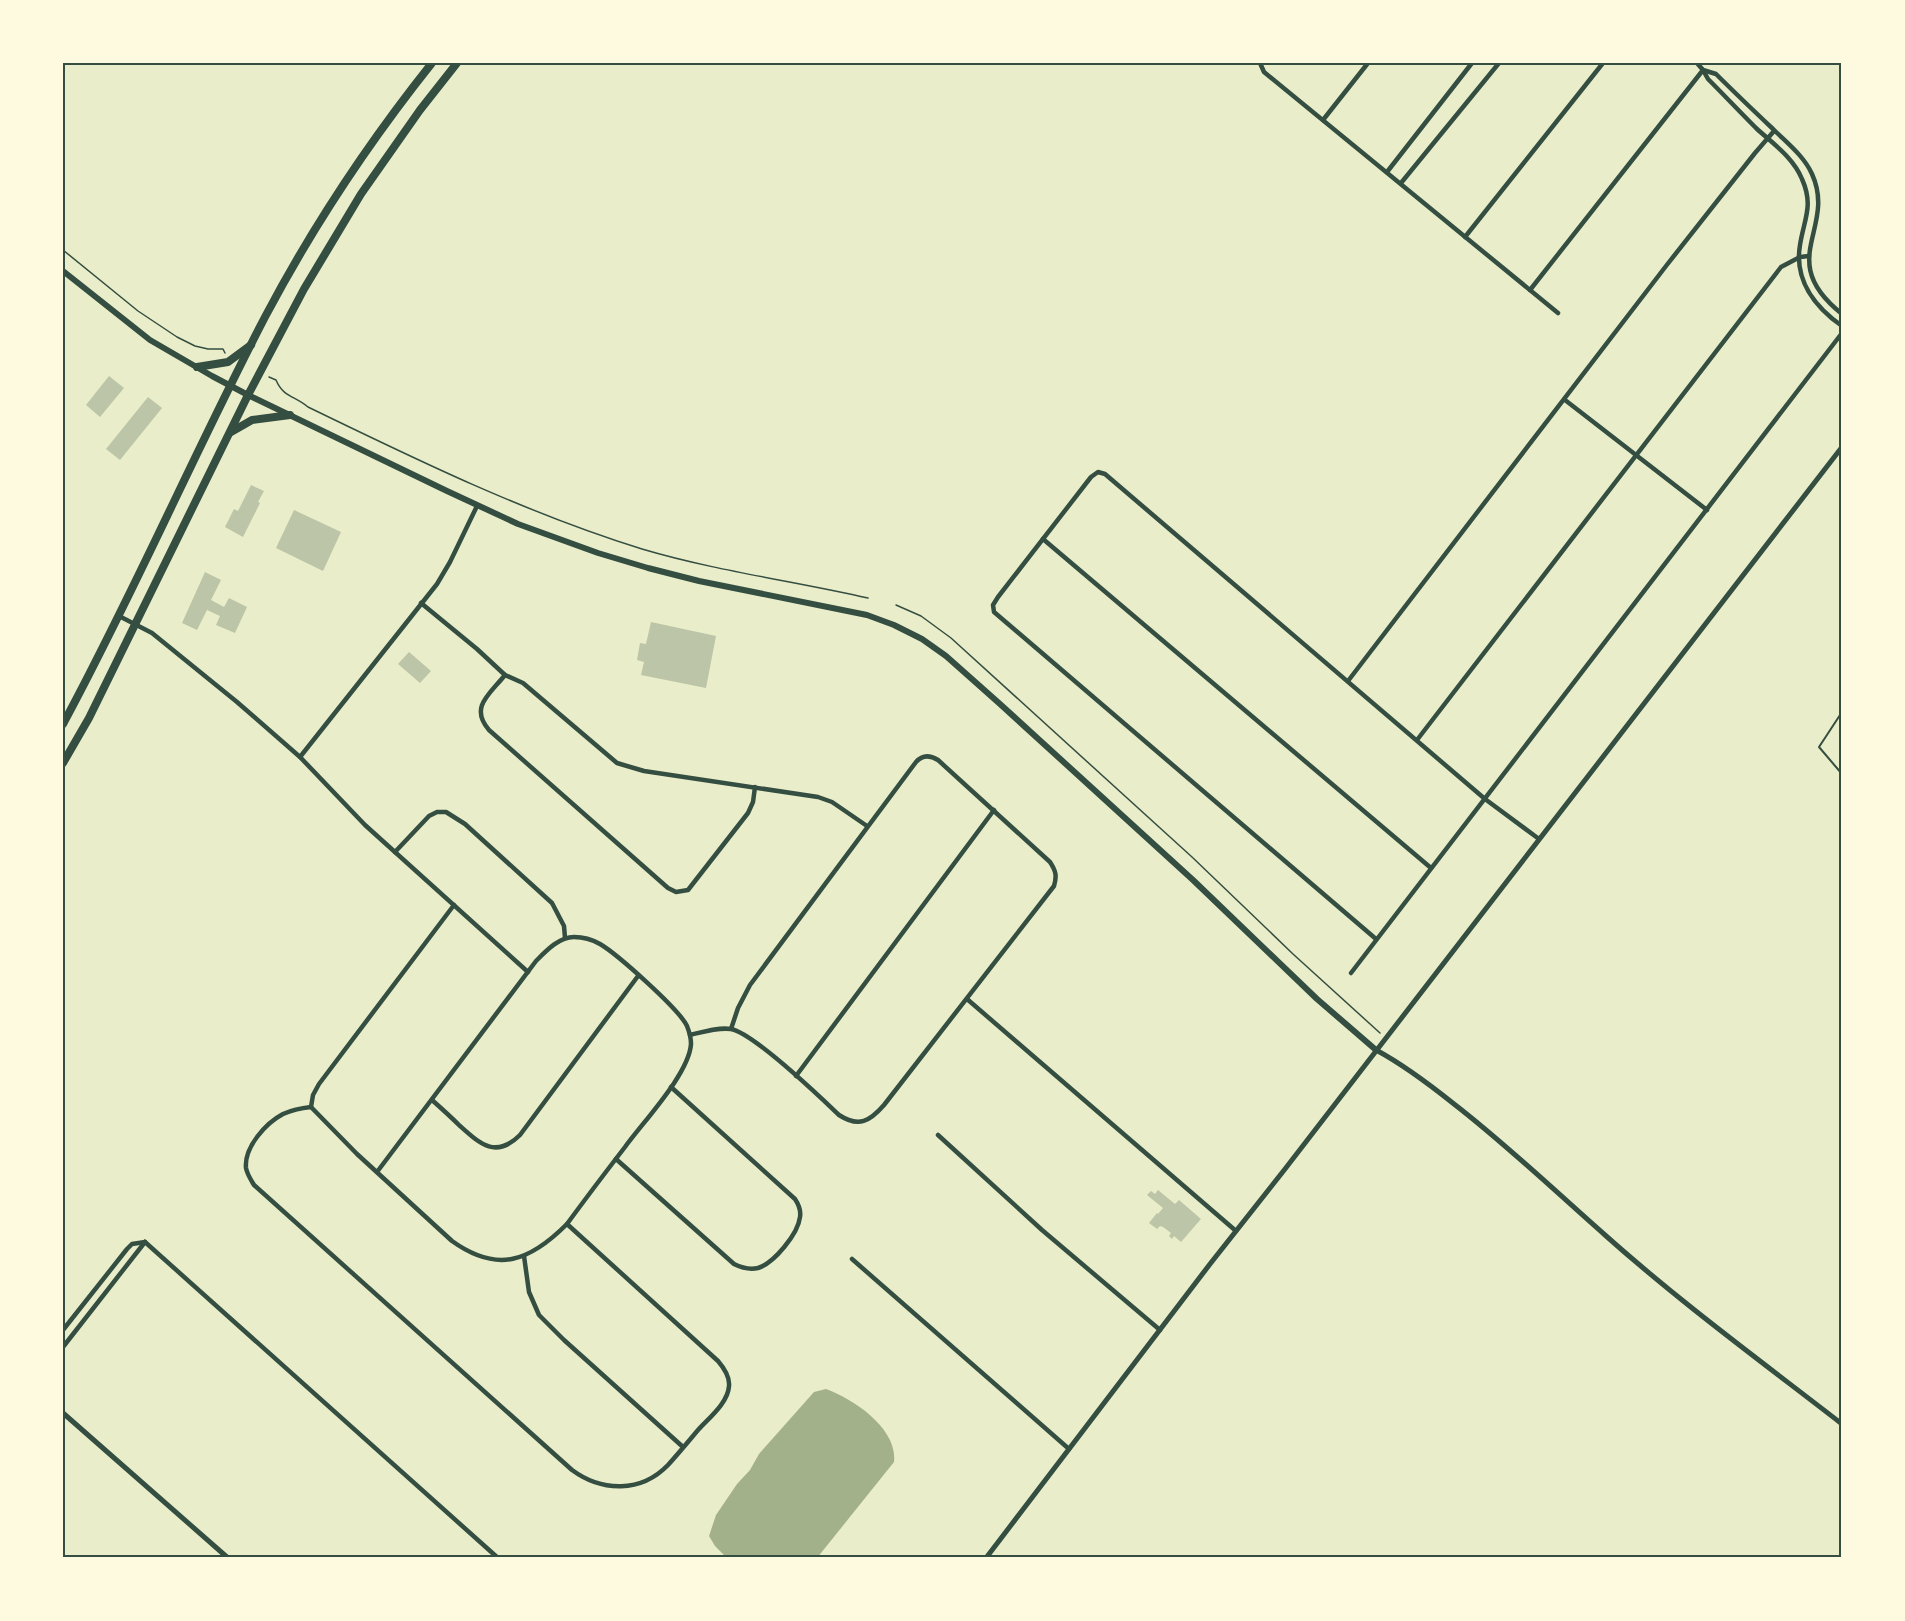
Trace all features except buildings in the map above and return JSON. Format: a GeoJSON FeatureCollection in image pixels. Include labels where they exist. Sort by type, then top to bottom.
{"type":"FeatureCollection","features":[{"type":"Feature","properties":{"kind":"highway"},"geometry":{"type":"LineString","coordinates":[[63,724],[252,344],[290,274],[344,184],[380,131],[432,63]]}},
{"type":"Feature","properties":{"kind":"highway"},"geometry":{"type":"LineString","coordinates":[[63,763],[89,718],[248,395],[304,289],[361,194],[420,110],[457,63]]}},
{"type":"Feature","properties":{"kind":"highway"},"geometry":{"type":"LineString","coordinates":[[197,368],[228,362],[252,344]]}},
{"type":"Feature","properties":{"kind":"highway"},"geometry":{"type":"LineString","coordinates":[[230,433],[252,420],[290,415]]}},
{"type":"Feature","properties":{"kind":"main road"},"geometry":{"type":"LineString","coordinates":[[63,271],[150,340],[197,368],[477,506],[566,542],[640,566],[699,581],[867,615],[922,639],[946,656],[1000,704],[1193,880],[1317,999],[1376,1050]]}},
{"type":"Feature","properties":{"kind":"street"},"geometry":{"type":"LineString","coordinates":[[1259,63],[1264,72],[1558,313]]}},
{"type":"Feature","properties":{"kind":"street"},"geometry":{"type":"LineString","coordinates":[[1323,120],[1368,63]]}},
{"type":"Feature","properties":{"kind":"street"},"geometry":{"type":"LineString","coordinates":[[1387,172],[1472,63]]}},
{"type":"Feature","properties":{"kind":"street"},"geometry":{"type":"LineString","coordinates":[[1401,183],[1499,63]]}},
{"type":"Feature","properties":{"kind":"street"},"geometry":{"type":"LineString","coordinates":[[1465,237],[1603,63]]}},
{"type":"Feature","properties":{"kind":"street"},"geometry":{"type":"LineString","coordinates":[[1697,63],[1708,79],[1783,152],[1798,172],[1807,192],[1808,203],[1799,248],[1802,277],[1812,300],[1842,326]]}},
{"type":"Feature","properties":{"kind":"street"},"geometry":{"type":"LineString","coordinates":[[1530,290],[1703,70]]}},
{"type":"Feature","properties":{"kind":"street"},"geometry":{"type":"LineString","coordinates":[[1703,70],[1716,74],[1795,149],[1812,174],[1816,186],[1818,209],[1809,256],[1813,279],[1828,303],[1842,314]]}},
{"type":"Feature","properties":{"kind":"street"},"geometry":{"type":"LineString","coordinates":[[1348,681],[1666,266],[1774,131]]}},
{"type":"Feature","properties":{"kind":"street"},"geometry":{"type":"LineString","coordinates":[[1417,740],[1781,267],[1800,257],[1809,256]]}},
{"type":"Feature","properties":{"kind":"street"},"geometry":{"type":"LineString","coordinates":[[1351,973],[1842,333]]}},
{"type":"Feature","properties":{"kind":"street"},"geometry":{"type":"LineString","coordinates":[[1565,400],[1707,510]]}},
{"type":"Feature","properties":{"kind":"street"},"geometry":{"type":"LineString","coordinates":[[986,1558],[1842,447]]}},
{"type":"Feature","properties":{"kind":"street"},"geometry":{"type":"LineString","coordinates":[[1376,939],[1126,727],[992,609],[998,597],[1091,477],[1099,472],[1105,474],[1485,799],[1539,839]]}},
{"type":"Feature","properties":{"kind":"street"},"geometry":{"type":"LineString","coordinates":[[300,757],[437,584],[477,506]]}},
{"type":"Feature","properties":{"kind":"street"},"geometry":{"type":"LineString","coordinates":[[1043,539],[1431,868]]}},
{"type":"Feature","properties":{"kind":"street"},"geometry":{"type":"LineString","coordinates":[[421,603],[505,675],[524,683],[617,763],[644,771],[818,797],[832,802],[867,826]]}},
{"type":"Feature","properties":{"kind":"street"},"geometry":{"type":"LineString","coordinates":[[117,615],[152,633],[300,757],[343,804],[528,972]]}},
{"type":"Feature","properties":{"kind":"street"},"geometry":{"type":"LineString","coordinates":[[505,675],[483,704],[480,712],[481,721],[668,888],[676,892],[688,890],[741,824],[753,802],[755,787]]}},
{"type":"Feature","properties":{"kind":"street"},"geometry":{"type":"LineString","coordinates":[[690,1035],[731,1029],[747,1036],[839,1115],[854,1121],[874,1117],[1054,886],[1056,873],[1050,862],[938,760],[928,756],[923,757],[916,762],[867,826],[750,985],[743,996],[731,1029]]}},
{"type":"Feature","properties":{"kind":"street"},"geometry":{"type":"LineString","coordinates":[[796,1076],[994,810]]}},
{"type":"Feature","properties":{"kind":"street"},"geometry":{"type":"LineString","coordinates":[[395,852],[429,816],[437,812],[446,812],[465,824],[552,903],[564,927],[566,938]]}},
{"type":"Feature","properties":{"kind":"street"},"geometry":{"type":"LineString","coordinates":[[311,1107],[313,1095],[319,1084],[454,905]]}},
{"type":"Feature","properties":{"kind":"street"},"geometry":{"type":"LineString","coordinates":[[311,1107],[376,1172],[461,1247],[494,1259],[524,1256],[552,1239],[567,1224],[671,1087],[686,1062],[691,1045],[687,1026],[682,1018],[620,959],[597,943],[584,938],[566,938],[547,950],[528,972],[376,1172]]}},
{"type":"Feature","properties":{"kind":"street"},"geometry":{"type":"LineString","coordinates":[[432,1100],[484,1146],[497,1147],[512,1143],[638,976]]}},
{"type":"Feature","properties":{"kind":"street"},"geometry":{"type":"LineString","coordinates":[[967,999],[1236,1231]]}},
{"type":"Feature","properties":{"kind":"street"},"geometry":{"type":"LineString","coordinates":[[1376,1050],[1414,1073],[1468,1115],[1519,1157],[1624,1251],[1842,1424]]}},
{"type":"Feature","properties":{"kind":"street"},"geometry":{"type":"LineString","coordinates":[[616,1159],[734,1264],[747,1269],[760,1267],[774,1258],[794,1232],[800,1221],[801,1212],[795,1199],[671,1087]]}},
{"type":"Feature","properties":{"kind":"street"},"geometry":{"type":"LineString","coordinates":[[311,1107],[291,1111],[263,1131],[250,1150],[246,1165],[254,1185],[572,1470],[599,1485],[632,1486],[648,1480],[667,1466],[725,1398],[729,1385],[726,1371],[718,1361],[567,1224]]}},
{"type":"Feature","properties":{"kind":"street"},"geometry":{"type":"LineString","coordinates":[[938,1135],[1042,1230],[1160,1330]]}},
{"type":"Feature","properties":{"kind":"street"},"geometry":{"type":"LineString","coordinates":[[63,1330],[127,1249],[132,1244],[144,1242]]}},
{"type":"Feature","properties":{"kind":"street"},"geometry":{"type":"LineString","coordinates":[[63,1347],[144,1242]]}},
{"type":"Feature","properties":{"kind":"street"},"geometry":{"type":"LineString","coordinates":[[144,1242],[498,1558]]}},
{"type":"Feature","properties":{"kind":"street"},"geometry":{"type":"LineString","coordinates":[[524,1256],[529,1292],[539,1316],[683,1447]]}},
{"type":"Feature","properties":{"kind":"street"},"geometry":{"type":"LineString","coordinates":[[852,1259],[1069,1449]]}},
{"type":"Feature","properties":{"kind":"street"},"geometry":{"type":"LineString","coordinates":[[63,1413],[228,1558]]}},
{"type":"Feature","properties":{"kind":"lane"},"geometry":{"type":"LineString","coordinates":[[1842,712],[1819,747],[1842,774]]}},
{"type":"Feature","properties":{"kind":"path"},"geometry":{"type":"LineString","coordinates":[[63,250],[138,310],[177,336],[195,346],[223,349],[225,354]]}},
{"type":"Feature","properties":{"kind":"path"},"geometry":{"type":"LineString","coordinates":[[273,380],[276,380],[281,391],[308,408],[469,483],[569,525],[697,563],[868,598]]}},
{"type":"Feature","properties":{"kind":"path"},"geometry":{"type":"LineString","coordinates":[[896,605],[921,616],[951,638],[1192,857],[1385,1038]]}},
{"type":"Feature","properties":{"kind":"shaded area"},"geometry":{"type":"Polygon","coordinates":[[[826,1389],[861,1408],[882,1427],[889,1438],[894,1462],[817,1558],[727,1558],[709,1536],[716,1515],[737,1484],[750,1470],[759,1454],[814,1392],[826,1389]]]}}]}
